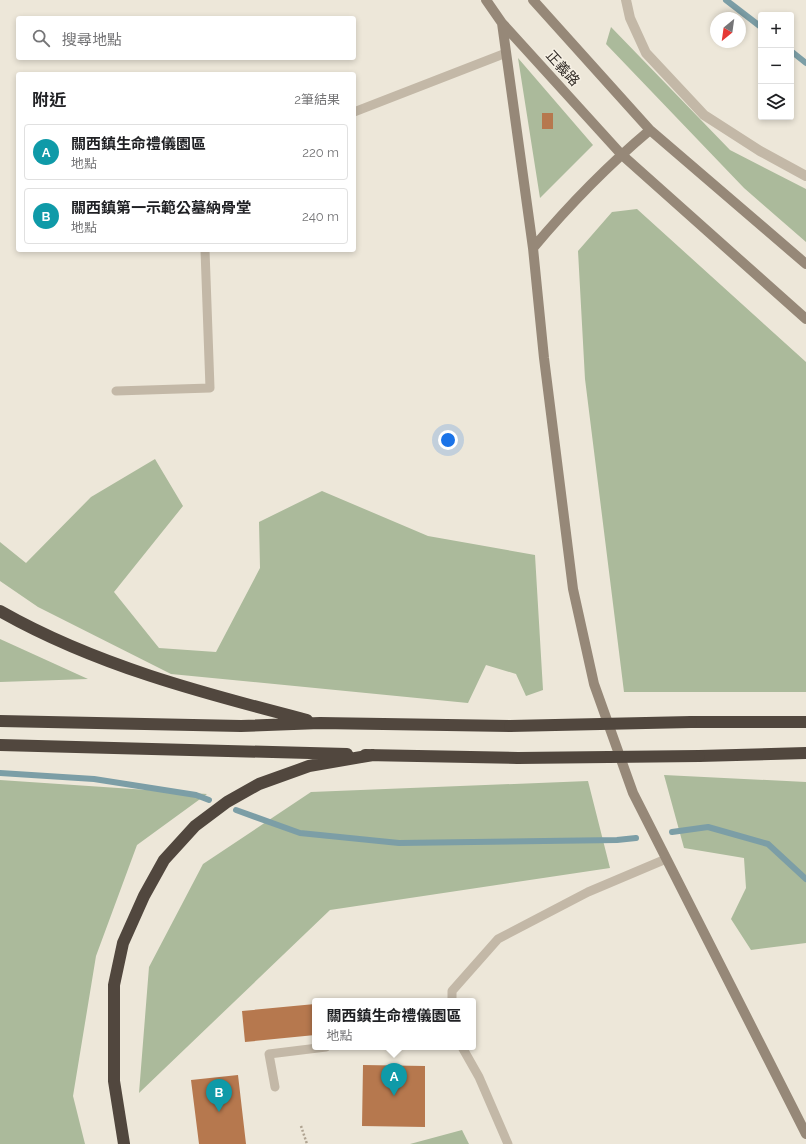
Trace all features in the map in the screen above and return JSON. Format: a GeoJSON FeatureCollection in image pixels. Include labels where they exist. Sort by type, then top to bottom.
{"type":"FeatureCollection","features":[{"type":"Feature","properties":{"kind":"highway"},"geometry":{"type":"LineString","coordinates":[[0,611],[32,630],[197,692],[320,723]]}},
{"type":"Feature","properties":{"kind":"highway"},"geometry":{"type":"LineString","coordinates":[[0,721],[241,726],[320,723],[510,726],[691,722],[806,722]]}},
{"type":"Feature","properties":{"kind":"highway"},"geometry":{"type":"LineString","coordinates":[[0,745],[518,758],[806,753]]}},
{"type":"Feature","properties":{"kind":"highway"},"geometry":{"type":"LineString","coordinates":[[124,1144],[114,1081],[114,985],[123,943],[144,896],[164,860],[195,826],[227,802],[259,784],[309,766],[373,755]]}},
{"type":"Feature","properties":{"kind":"street","name":"正義路"},"geometry":{"type":"LineString","coordinates":[[486,0],[502,23],[622,154],[806,319]]}},
{"type":"Feature","properties":{"kind":"street","name":"正義路"},"geometry":{"type":"LineString","coordinates":[[533,0],[650,130],[806,264]]}},
{"type":"Feature","properties":{"kind":"street"},"geometry":{"type":"LineString","coordinates":[[626,0],[630,18],[646,53],[704,115],[760,151],[806,176]]}},
{"type":"Feature","properties":{"kind":"street"},"geometry":{"type":"LineString","coordinates":[[502,23],[533,248],[544,358],[573,589],[594,684],[633,793],[806,1134]]}},
{"type":"Feature","properties":{"kind":"street"},"geometry":{"type":"LineString","coordinates":[[533,248],[574,200],[622,154],[650,130]]}},
{"type":"Feature","properties":{"kind":"lane"},"geometry":{"type":"LineString","coordinates":[[356,111],[506,53]]}},
{"type":"Feature","properties":{"kind":"lane"},"geometry":{"type":"LineString","coordinates":[[116,391],[210,388],[205,252]]}},
{"type":"Feature","properties":{"kind":"lane"},"geometry":{"type":"LineString","coordinates":[[452,998],[452,991],[498,939],[588,892],[666,859]]}},
{"type":"Feature","properties":{"kind":"lane"},"geometry":{"type":"LineString","coordinates":[[275,1087],[269,1054],[312,1049]]}},
{"type":"Feature","properties":{"kind":"lane"},"geometry":{"type":"LineString","coordinates":[[464,1050],[479,1077],[508,1144]]}},
{"type":"Feature","properties":{"kind":"path"},"geometry":{"type":"LineString","coordinates":[[301,1126],[306,1144]]}},
{"type":"Feature","properties":{"kind":"green space"},"geometry":{"type":"Polygon","coordinates":[[[611,27],[730,150],[806,189],[806,242],[744,188],[606,44],[611,27]]]}},
{"type":"Feature","properties":{"kind":"green space"},"geometry":{"type":"Polygon","coordinates":[[[518,58],[593,145],[540,198],[518,58]]]}},
{"type":"Feature","properties":{"kind":"green space"},"geometry":{"type":"Polygon","coordinates":[[[637,209],[806,362],[806,692],[624,692],[585,379],[578,251],[612,212],[637,209]]]}},
{"type":"Feature","properties":{"kind":"green space"},"geometry":{"type":"Polygon","coordinates":[[[155,459],[183,506],[114,592],[159,648],[216,652],[260,568],[259,522],[322,491],[428,536],[535,555],[543,690],[526,696],[516,674],[486,665],[468,703],[171,674],[38,607],[0,581],[0,542],[26,563],[91,497],[155,459]]]}},
{"type":"Feature","properties":{"kind":"green space"},"geometry":{"type":"Polygon","coordinates":[[[0,639],[88,679],[0,682],[0,639]]]}},
{"type":"Feature","properties":{"kind":"green space"},"geometry":{"type":"Polygon","coordinates":[[[664,775],[806,782],[806,943],[751,950],[731,919],[746,888],[744,858],[684,848],[664,775]]]}},
{"type":"Feature","properties":{"kind":"green space"},"geometry":{"type":"Polygon","coordinates":[[[0,780],[207,794],[137,845],[96,956],[73,1096],[85,1144],[0,1144],[0,780]]]}},
{"type":"Feature","properties":{"kind":"green space"},"geometry":{"type":"Polygon","coordinates":[[[588,781],[610,868],[330,910],[139,1093],[149,967],[203,864],[311,792],[588,781]]]}},
{"type":"Feature","properties":{"kind":"green space"},"geometry":{"type":"Polygon","coordinates":[[[462,1130],[469,1144],[410,1144],[462,1130]]]}},
{"type":"Feature","properties":{"kind":"building"},"geometry":{"type":"Polygon","coordinates":[[[542,113],[553,113],[553,129],[542,129],[542,113]]]}},
{"type":"Feature","properties":{"kind":"building"},"geometry":{"type":"Polygon","coordinates":[[[312,1004],[312,1035],[245,1042],[242,1011],[312,1004]]]}},
{"type":"Feature","properties":{"kind":"building"},"geometry":{"type":"Polygon","coordinates":[[[363,1065],[425,1066],[425,1127],[362,1126],[363,1065]]]}},
{"type":"Feature","properties":{"kind":"building"},"geometry":{"type":"Polygon","coordinates":[[[238,1075],[246,1144],[199,1144],[191,1080],[238,1075]]]}},
{"type":"Feature","properties":{"kind":"waterway"},"geometry":{"type":"LineString","coordinates":[[726,0],[758,25]]}},
{"type":"Feature","properties":{"kind":"waterway"},"geometry":{"type":"LineString","coordinates":[[794,53],[806,63]]}},
{"type":"Feature","properties":{"kind":"waterway"},"geometry":{"type":"LineString","coordinates":[[0,773],[94,779],[196,795],[209,800]]}},
{"type":"Feature","properties":{"kind":"waterway"},"geometry":{"type":"LineString","coordinates":[[236,810],[300,833],[399,843],[617,840],[636,838]]}},
{"type":"Feature","properties":{"kind":"waterway"},"geometry":{"type":"LineString","coordinates":[[672,832],[708,827],[768,844],[806,879]]}},
{"type":"Feature","properties":{"kind":"place","name":"關西鎮生命禮儀園區"},"geometry":{"type":"Point","coordinates":[394,1096]}},
{"type":"Feature","properties":{"kind":"place","name":"關西鎮第一示範公墓納骨堂"},"geometry":{"type":"Point","coordinates":[219,1112]}}]}
